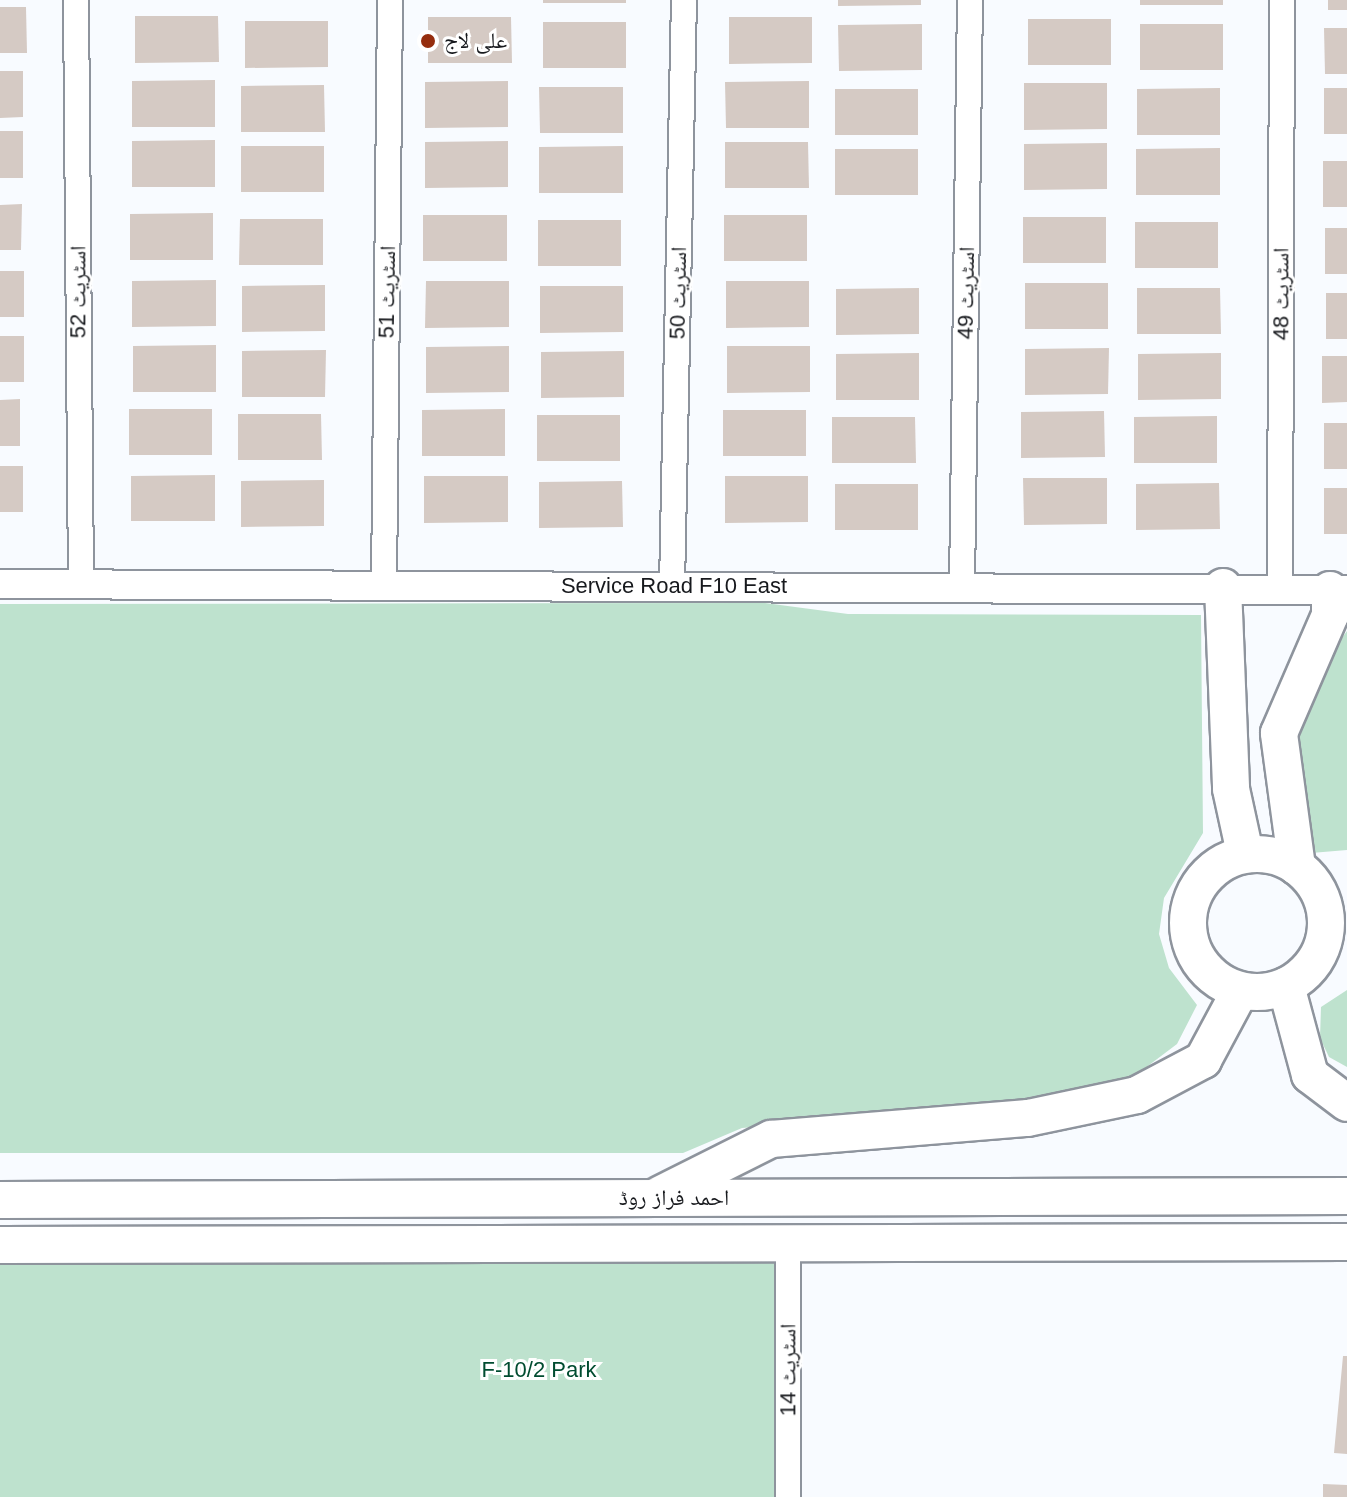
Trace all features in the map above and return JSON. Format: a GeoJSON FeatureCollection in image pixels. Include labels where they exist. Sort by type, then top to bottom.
{"type":"FeatureCollection","features":[{"type":"Feature","properties":{"kind":"main road"},"geometry":{"type":"LineString","coordinates":[[1223,587],[1231,789],[1245,853]]}},
{"type":"Feature","properties":{"kind":"main road"},"geometry":{"type":"LineString","coordinates":[[1338,590],[1279,733],[1304,872],[1327,910],[1324,947],[1331,958],[1270,993],[1240,991],[1203,969],[1187,936],[1191,900],[1212,869],[1245,853],[1282,856],[1304,872],[1347,884]]}},
{"type":"Feature","properties":{"kind":"main road"},"geometry":{"type":"LineString","coordinates":[[1286,986],[1310,1075],[1347,1103]]}},
{"type":"Feature","properties":{"kind":"main road"},"geometry":{"type":"LineString","coordinates":[[653,1198],[771,1139],[1028,1118],[1137,1095],[1203,1060],[1240,991]]}},
{"type":"Feature","properties":{"kind":"main road","name":"احمد فراز روڈ"},"geometry":{"type":"LineString","coordinates":[[0,1200],[1347,1196]]}},
{"type":"Feature","properties":{"kind":"main road"},"geometry":{"type":"LineString","coordinates":[[1217,1198],[1237,1219],[1219,1242]]}},
{"type":"Feature","properties":{"kind":"main road","name":"احمد فراز روڈ"},"geometry":{"type":"LineString","coordinates":[[0,1245],[1347,1242]]}},
{"type":"Feature","properties":{"kind":"street","name":"اسٹریٹ 52"},"geometry":{"type":"LineString","coordinates":[[76,0],[81,584]]}},
{"type":"Feature","properties":{"kind":"street","name":"اسٹریٹ 51"},"geometry":{"type":"LineString","coordinates":[[384,585],[390,0]]}},
{"type":"Feature","properties":{"kind":"street","name":"اسٹریٹ 50"},"geometry":{"type":"LineString","coordinates":[[672,586],[684,0]]}},
{"type":"Feature","properties":{"kind":"street","name":"اسٹریٹ 49"},"geometry":{"type":"LineString","coordinates":[[962,586],[970,0]]}},
{"type":"Feature","properties":{"kind":"street","name":"اسٹریٹ 48"},"geometry":{"type":"LineString","coordinates":[[1280,588],[1282,0]]}},
{"type":"Feature","properties":{"kind":"street","name":"Service Road F10 East"},"geometry":{"type":"LineString","coordinates":[[0,584],[1223,587],[1338,590]]}},
{"type":"Feature","properties":{"kind":"street","name":"اسٹریٹ 14"},"geometry":{"type":"LineString","coordinates":[[788,1242],[788,1497]]}},
{"type":"Feature","properties":{"kind":"green space"},"geometry":{"type":"Polygon","coordinates":[[[765,603],[848,614],[1201,615],[1203,833],[1164,898],[1159,934],[1169,968],[1197,1005],[1177,1044],[1128,1081],[1033,1104],[742,1128],[683,1153],[0,1153],[0,604],[765,603]]]}},
{"type":"Feature","properties":{"kind":"green space"},"geometry":{"type":"Polygon","coordinates":[[[1347,631],[1347,850],[1311,853],[1293,742],[1314,676],[1347,631]]]}},
{"type":"Feature","properties":{"kind":"green space"},"geometry":{"type":"Polygon","coordinates":[[[1347,990],[1347,1067],[1329,1057],[1320,1038],[1321,1007],[1347,990]]]}},
{"type":"Feature","properties":{"kind":"green space","name":"F-10/2 Park"},"geometry":{"type":"Polygon","coordinates":[[[788,1242],[788,1497],[0,1497],[0,1245],[788,1242]]]}},
{"type":"Feature","properties":{"kind":"building"},"geometry":{"type":"Polygon","coordinates":[[[543,0],[626,0],[626,3],[543,3],[543,0]]]}},
{"type":"Feature","properties":{"kind":"building"},"geometry":{"type":"Polygon","coordinates":[[[838,0],[921,0],[921,5],[838,6],[838,0]]]}},
{"type":"Feature","properties":{"kind":"building"},"geometry":{"type":"Polygon","coordinates":[[[1140,0],[1223,0],[1223,5],[1140,5],[1140,0]]]}},
{"type":"Feature","properties":{"kind":"building"},"geometry":{"type":"Polygon","coordinates":[[[1328,0],[1347,0],[1347,10],[1328,10],[1328,0]]]}},
{"type":"Feature","properties":{"kind":"building"},"geometry":{"type":"Polygon","coordinates":[[[0,7],[26,7],[27,53],[0,53],[0,7]]]}},
{"type":"Feature","properties":{"kind":"building"},"geometry":{"type":"Polygon","coordinates":[[[135,16],[218,16],[219,62],[135,63],[135,16]]]}},
{"type":"Feature","properties":{"kind":"building"},"geometry":{"type":"Polygon","coordinates":[[[428,17],[511,17],[512,63],[428,63],[428,17]]]}},
{"type":"Feature","properties":{"kind":"building"},"geometry":{"type":"Polygon","coordinates":[[[729,17],[812,17],[812,63],[729,64],[729,17]]]}},
{"type":"Feature","properties":{"kind":"building"},"geometry":{"type":"Polygon","coordinates":[[[1028,19],[1111,19],[1111,65],[1028,65],[1028,19]]]}},
{"type":"Feature","properties":{"kind":"building"},"geometry":{"type":"Polygon","coordinates":[[[245,21],[328,21],[328,67],[245,68],[245,21]]]}},
{"type":"Feature","properties":{"kind":"building"},"geometry":{"type":"Polygon","coordinates":[[[543,22],[626,22],[626,68],[543,68],[543,22]]]}},
{"type":"Feature","properties":{"kind":"building"},"geometry":{"type":"Polygon","coordinates":[[[922,24],[922,70],[839,71],[838,25],[922,24]]]}},
{"type":"Feature","properties":{"kind":"building"},"geometry":{"type":"Polygon","coordinates":[[[1140,24],[1223,24],[1223,70],[1140,70],[1140,24]]]}},
{"type":"Feature","properties":{"kind":"building"},"geometry":{"type":"Polygon","coordinates":[[[1324,28],[1347,28],[1347,74],[1325,74],[1324,28]]]}},
{"type":"Feature","properties":{"kind":"building"},"geometry":{"type":"Polygon","coordinates":[[[0,71],[23,71],[23,117],[0,118],[0,71]]]}},
{"type":"Feature","properties":{"kind":"building"},"geometry":{"type":"Polygon","coordinates":[[[215,80],[215,127],[132,127],[132,81],[215,80]]]}},
{"type":"Feature","properties":{"kind":"building"},"geometry":{"type":"Polygon","coordinates":[[[508,81],[508,127],[425,128],[425,82],[508,81]]]}},
{"type":"Feature","properties":{"kind":"building"},"geometry":{"type":"Polygon","coordinates":[[[809,81],[809,128],[726,128],[725,82],[809,81]]]}},
{"type":"Feature","properties":{"kind":"building"},"geometry":{"type":"Polygon","coordinates":[[[1024,83],[1107,83],[1107,129],[1024,130],[1024,83]]]}},
{"type":"Feature","properties":{"kind":"building"},"geometry":{"type":"Polygon","coordinates":[[[324,85],[325,132],[241,132],[241,86],[324,85]]]}},
{"type":"Feature","properties":{"kind":"building"},"geometry":{"type":"Polygon","coordinates":[[[539,87],[623,87],[623,133],[540,133],[539,87]]]}},
{"type":"Feature","properties":{"kind":"building"},"geometry":{"type":"Polygon","coordinates":[[[1220,88],[1220,135],[1137,135],[1137,89],[1220,88]]]}},
{"type":"Feature","properties":{"kind":"building"},"geometry":{"type":"Polygon","coordinates":[[[1324,88],[1347,88],[1347,134],[1324,134],[1324,88]]]}},
{"type":"Feature","properties":{"kind":"building"},"geometry":{"type":"Polygon","coordinates":[[[835,89],[918,89],[918,135],[835,135],[835,89]]]}},
{"type":"Feature","properties":{"kind":"building"},"geometry":{"type":"Polygon","coordinates":[[[0,131],[23,131],[23,178],[0,178],[0,131]]]}},
{"type":"Feature","properties":{"kind":"building"},"geometry":{"type":"Polygon","coordinates":[[[215,140],[215,187],[132,187],[132,141],[215,140]]]}},
{"type":"Feature","properties":{"kind":"building"},"geometry":{"type":"Polygon","coordinates":[[[508,141],[508,187],[425,188],[425,142],[508,141]]]}},
{"type":"Feature","properties":{"kind":"building"},"geometry":{"type":"Polygon","coordinates":[[[725,142],[808,142],[809,188],[725,188],[725,142]]]}},
{"type":"Feature","properties":{"kind":"building"},"geometry":{"type":"Polygon","coordinates":[[[1107,143],[1107,189],[1024,190],[1024,144],[1107,143]]]}},
{"type":"Feature","properties":{"kind":"building"},"geometry":{"type":"Polygon","coordinates":[[[241,146],[324,146],[324,192],[241,192],[241,146]]]}},
{"type":"Feature","properties":{"kind":"building"},"geometry":{"type":"Polygon","coordinates":[[[623,146],[623,193],[539,193],[539,147],[623,146]]]}},
{"type":"Feature","properties":{"kind":"building"},"geometry":{"type":"Polygon","coordinates":[[[1220,148],[1220,195],[1136,195],[1136,149],[1220,148]]]}},
{"type":"Feature","properties":{"kind":"building"},"geometry":{"type":"Polygon","coordinates":[[[835,149],[918,149],[918,195],[835,195],[835,149]]]}},
{"type":"Feature","properties":{"kind":"building"},"geometry":{"type":"Polygon","coordinates":[[[1323,161],[1347,161],[1347,207],[1323,207],[1323,161]]]}},
{"type":"Feature","properties":{"kind":"building"},"geometry":{"type":"Polygon","coordinates":[[[22,204],[21,250],[0,250],[0,205],[22,204]]]}},
{"type":"Feature","properties":{"kind":"building"},"geometry":{"type":"Polygon","coordinates":[[[213,213],[213,260],[130,260],[130,214],[213,213]]]}},
{"type":"Feature","properties":{"kind":"building"},"geometry":{"type":"Polygon","coordinates":[[[423,215],[507,215],[507,261],[423,261],[423,215]]]}},
{"type":"Feature","properties":{"kind":"building"},"geometry":{"type":"Polygon","coordinates":[[[724,215],[807,215],[807,261],[724,261],[724,215]]]}},
{"type":"Feature","properties":{"kind":"building"},"geometry":{"type":"Polygon","coordinates":[[[1023,217],[1106,217],[1106,263],[1023,263],[1023,217]]]}},
{"type":"Feature","properties":{"kind":"building"},"geometry":{"type":"Polygon","coordinates":[[[240,219],[323,219],[323,265],[239,265],[240,219]]]}},
{"type":"Feature","properties":{"kind":"building"},"geometry":{"type":"Polygon","coordinates":[[[538,220],[621,220],[621,266],[538,266],[538,220]]]}},
{"type":"Feature","properties":{"kind":"building"},"geometry":{"type":"Polygon","coordinates":[[[1135,222],[1218,222],[1218,268],[1135,268],[1135,222]]]}},
{"type":"Feature","properties":{"kind":"building"},"geometry":{"type":"Polygon","coordinates":[[[1325,228],[1347,228],[1347,274],[1325,274],[1325,228]]]}},
{"type":"Feature","properties":{"kind":"building"},"geometry":{"type":"Polygon","coordinates":[[[0,271],[24,271],[24,317],[0,317],[0,271]]]}},
{"type":"Feature","properties":{"kind":"building"},"geometry":{"type":"Polygon","coordinates":[[[216,280],[216,326],[132,327],[132,281],[216,280]]]}},
{"type":"Feature","properties":{"kind":"building"},"geometry":{"type":"Polygon","coordinates":[[[426,281],[509,281],[509,327],[425,328],[426,281]]]}},
{"type":"Feature","properties":{"kind":"building"},"geometry":{"type":"Polygon","coordinates":[[[726,281],[809,281],[809,327],[726,328],[726,281]]]}},
{"type":"Feature","properties":{"kind":"building"},"geometry":{"type":"Polygon","coordinates":[[[1025,283],[1108,283],[1108,329],[1025,329],[1025,283]]]}},
{"type":"Feature","properties":{"kind":"building"},"geometry":{"type":"Polygon","coordinates":[[[325,285],[325,331],[242,332],[242,286],[325,285]]]}},
{"type":"Feature","properties":{"kind":"building"},"geometry":{"type":"Polygon","coordinates":[[[540,286],[623,286],[623,332],[540,333],[540,286]]]}},
{"type":"Feature","properties":{"kind":"building"},"geometry":{"type":"Polygon","coordinates":[[[919,288],[919,334],[836,335],[836,289],[919,288]]]}},
{"type":"Feature","properties":{"kind":"building"},"geometry":{"type":"Polygon","coordinates":[[[1137,288],[1220,288],[1221,334],[1137,334],[1137,288]]]}},
{"type":"Feature","properties":{"kind":"building"},"geometry":{"type":"Polygon","coordinates":[[[1326,293],[1347,293],[1347,339],[1326,339],[1326,293]]]}},
{"type":"Feature","properties":{"kind":"building"},"geometry":{"type":"Polygon","coordinates":[[[0,336],[24,336],[24,382],[0,382],[0,336]]]}},
{"type":"Feature","properties":{"kind":"building"},"geometry":{"type":"Polygon","coordinates":[[[216,345],[216,392],[133,392],[133,346],[216,345]]]}},
{"type":"Feature","properties":{"kind":"building"},"geometry":{"type":"Polygon","coordinates":[[[509,346],[509,392],[426,393],[426,347],[509,346]]]}},
{"type":"Feature","properties":{"kind":"building"},"geometry":{"type":"Polygon","coordinates":[[[727,346],[810,346],[810,392],[727,393],[727,346]]]}},
{"type":"Feature","properties":{"kind":"building"},"geometry":{"type":"Polygon","coordinates":[[[1109,348],[1108,394],[1025,395],[1025,349],[1109,348]]]}},
{"type":"Feature","properties":{"kind":"building"},"geometry":{"type":"Polygon","coordinates":[[[326,350],[325,397],[242,397],[242,351],[326,350]]]}},
{"type":"Feature","properties":{"kind":"building"},"geometry":{"type":"Polygon","coordinates":[[[624,351],[624,397],[541,398],[541,352],[624,351]]]}},
{"type":"Feature","properties":{"kind":"building"},"geometry":{"type":"Polygon","coordinates":[[[919,353],[919,400],[836,400],[836,354],[919,353]]]}},
{"type":"Feature","properties":{"kind":"building"},"geometry":{"type":"Polygon","coordinates":[[[1221,353],[1221,399],[1138,400],[1138,354],[1221,353]]]}},
{"type":"Feature","properties":{"kind":"building"},"geometry":{"type":"Polygon","coordinates":[[[1322,356],[1347,356],[1347,402],[1322,403],[1322,356]]]}},
{"type":"Feature","properties":{"kind":"building"},"geometry":{"type":"Polygon","coordinates":[[[20,399],[20,446],[0,446],[0,400],[20,399]]]}},
{"type":"Feature","properties":{"kind":"building"},"geometry":{"type":"Polygon","coordinates":[[[129,409],[212,409],[212,455],[129,455],[129,409]]]}},
{"type":"Feature","properties":{"kind":"building"},"geometry":{"type":"Polygon","coordinates":[[[505,409],[505,456],[422,456],[422,410],[505,409]]]}},
{"type":"Feature","properties":{"kind":"building"},"geometry":{"type":"Polygon","coordinates":[[[723,410],[806,410],[806,456],[723,456],[723,410]]]}},
{"type":"Feature","properties":{"kind":"building"},"geometry":{"type":"Polygon","coordinates":[[[1104,411],[1105,457],[1021,458],[1021,412],[1104,411]]]}},
{"type":"Feature","properties":{"kind":"building"},"geometry":{"type":"Polygon","coordinates":[[[238,414],[321,414],[322,460],[238,460],[238,414]]]}},
{"type":"Feature","properties":{"kind":"building"},"geometry":{"type":"Polygon","coordinates":[[[537,415],[620,415],[620,461],[537,461],[537,415]]]}},
{"type":"Feature","properties":{"kind":"building"},"geometry":{"type":"Polygon","coordinates":[[[1217,416],[1217,463],[1134,463],[1134,417],[1217,416]]]}},
{"type":"Feature","properties":{"kind":"building"},"geometry":{"type":"Polygon","coordinates":[[[832,417],[915,417],[916,463],[832,463],[832,417]]]}},
{"type":"Feature","properties":{"kind":"building"},"geometry":{"type":"Polygon","coordinates":[[[1324,423],[1347,423],[1347,469],[1324,469],[1324,423]]]}},
{"type":"Feature","properties":{"kind":"building"},"geometry":{"type":"Polygon","coordinates":[[[0,466],[23,466],[23,512],[0,512],[0,466]]]}},
{"type":"Feature","properties":{"kind":"building"},"geometry":{"type":"Polygon","coordinates":[[[215,475],[215,521],[131,521],[131,476],[215,475]]]}},
{"type":"Feature","properties":{"kind":"building"},"geometry":{"type":"Polygon","coordinates":[[[424,476],[508,476],[508,522],[424,523],[424,476]]]}},
{"type":"Feature","properties":{"kind":"building"},"geometry":{"type":"Polygon","coordinates":[[[725,476],[808,476],[808,522],[725,523],[725,476]]]}},
{"type":"Feature","properties":{"kind":"building"},"geometry":{"type":"Polygon","coordinates":[[[1023,478],[1107,478],[1107,524],[1024,525],[1023,478]]]}},
{"type":"Feature","properties":{"kind":"building"},"geometry":{"type":"Polygon","coordinates":[[[324,480],[324,526],[241,527],[241,481],[324,480]]]}},
{"type":"Feature","properties":{"kind":"building"},"geometry":{"type":"Polygon","coordinates":[[[622,481],[623,527],[539,528],[539,482],[622,481]]]}},
{"type":"Feature","properties":{"kind":"building"},"geometry":{"type":"Polygon","coordinates":[[[1219,483],[1220,529],[1136,530],[1136,484],[1219,483]]]}},
{"type":"Feature","properties":{"kind":"building"},"geometry":{"type":"Polygon","coordinates":[[[835,484],[918,484],[918,530],[835,530],[835,484]]]}},
{"type":"Feature","properties":{"kind":"building"},"geometry":{"type":"Polygon","coordinates":[[[1324,488],[1347,488],[1347,534],[1324,534],[1324,488]]]}},
{"type":"Feature","properties":{"kind":"building"},"geometry":{"type":"Polygon","coordinates":[[[1343,1356],[1347,1356],[1347,1454],[1334,1453],[1343,1356]]]}},
{"type":"Feature","properties":{"kind":"building"},"geometry":{"type":"Polygon","coordinates":[[[1323,1484],[1347,1485],[1347,1497],[1323,1497],[1323,1484]]]}},
{"type":"Feature","properties":{"kind":"place","name":"علی لاج"},"geometry":{"type":"Point","coordinates":[428,41]}}]}
